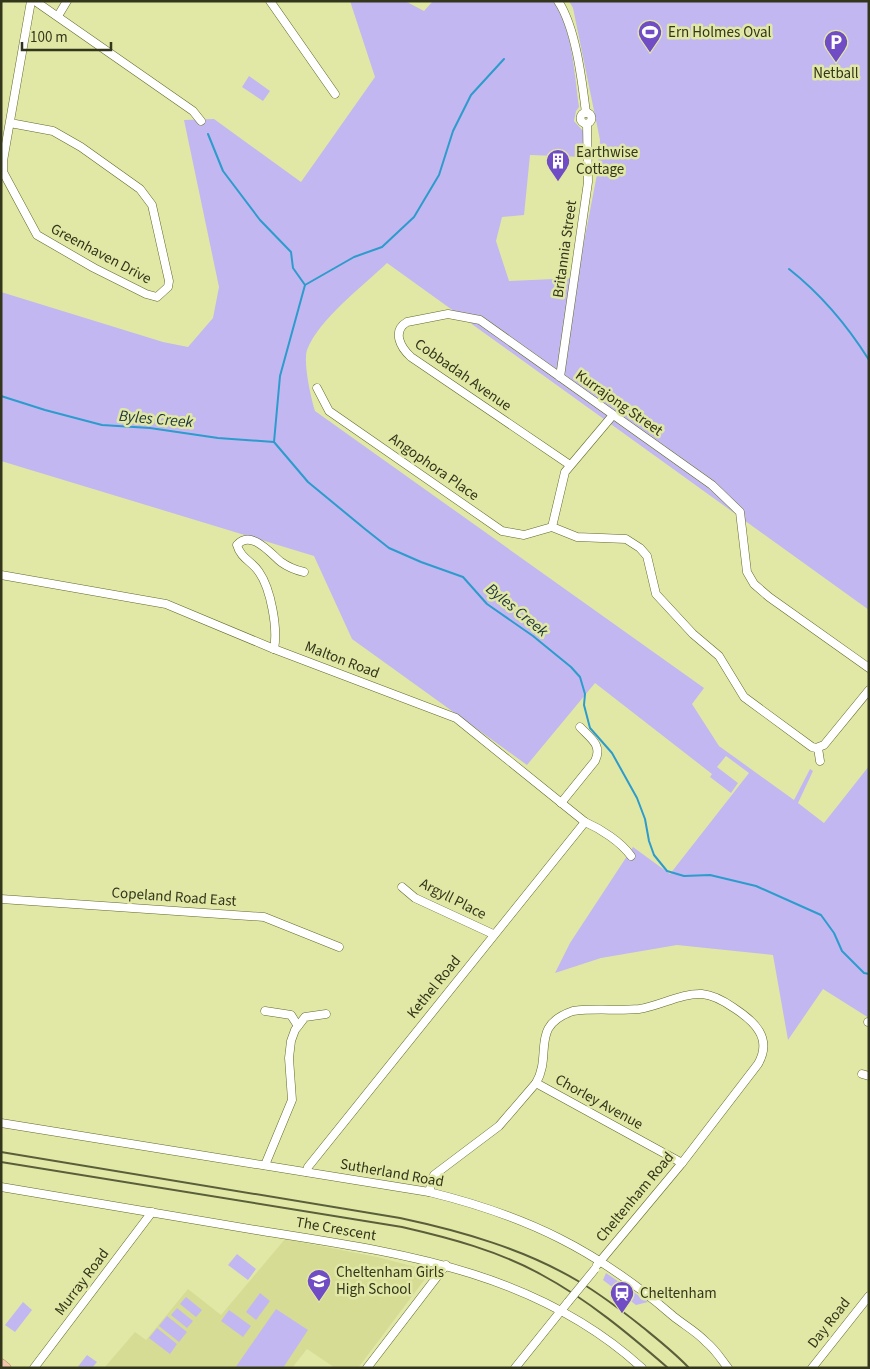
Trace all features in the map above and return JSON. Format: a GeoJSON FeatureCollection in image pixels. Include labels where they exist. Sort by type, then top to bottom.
{"type":"FeatureCollection","features":[{"type":"Feature","properties":{"kind":"main road"},"geometry":{"type":"LineString","coordinates":[[1,1364],[6,1368]]}},
{"type":"Feature","properties":{"kind":"street"},"geometry":{"type":"LineString","coordinates":[[33,1],[58,16],[193,111],[202,121]]}},
{"type":"Feature","properties":{"kind":"street","name":"Greenhaven Drive"},"geometry":{"type":"LineString","coordinates":[[10,123],[53,131],[81,147],[140,189],[152,205],[169,281],[168,287],[157,297],[146,294],[94,268],[37,235],[3,172],[3,161],[10,123],[33,1]]}},
{"type":"Feature","properties":{"kind":"street"},"geometry":{"type":"LineString","coordinates":[[58,16],[67,1]]}},
{"type":"Feature","properties":{"kind":"street"},"geometry":{"type":"LineString","coordinates":[[270,1],[334,94]]}},
{"type":"Feature","properties":{"kind":"street","name":"Britannia Street"},"geometry":{"type":"LineString","coordinates":[[558,1],[564,10],[572,32],[586,113],[582,115],[581,119],[583,123],[587,124],[588,182],[560,377]]}},
{"type":"Feature","properties":{"kind":"street","name":"Cobbadah Avenue"},"geometry":{"type":"LineString","coordinates":[[480,320],[448,314],[415,320],[400,328],[398,339],[410,357],[570,466]]}},
{"type":"Feature","properties":{"kind":"street","name":"Kurrajong Street"},"geometry":{"type":"LineString","coordinates":[[480,320],[712,486],[740,512],[747,572],[754,584],[769,597],[869,668]]}},
{"type":"Feature","properties":{"kind":"street","name":"Angophora Place"},"geometry":{"type":"LineString","coordinates":[[317,388],[329,411],[502,531],[524,535],[552,527]]}},
{"type":"Feature","properties":{"kind":"street"},"geometry":{"type":"LineString","coordinates":[[612,415],[565,472],[552,527],[577,537],[626,540],[640,548],[646,556],[656,594],[693,634],[719,656],[744,697],[812,747],[818,748],[824,745],[869,690]]}},
{"type":"Feature","properties":{"kind":"street"},"geometry":{"type":"LineString","coordinates":[[274,649],[276,640],[269,593],[259,571],[239,552],[237,545],[241,540],[251,539],[263,546],[290,568],[304,572]]}},
{"type":"Feature","properties":{"kind":"street","name":"Malton Road"},"geometry":{"type":"LineString","coordinates":[[1,575],[166,604],[274,649],[456,718],[585,822],[598,828],[631,856]]}},
{"type":"Feature","properties":{"kind":"street"},"geometry":{"type":"LineString","coordinates":[[562,803],[595,761],[598,754],[596,744],[580,727]]}},
{"type":"Feature","properties":{"kind":"street"},"geometry":{"type":"LineString","coordinates":[[818,748],[820,761]]}},
{"type":"Feature","properties":{"kind":"street","name":"Kethel Road"},"geometry":{"type":"LineString","coordinates":[[307,1172],[308,1167],[585,822]]}},
{"type":"Feature","properties":{"kind":"street","name":"Argyll Place"},"geometry":{"type":"LineString","coordinates":[[402,887],[416,898],[494,934]]}},
{"type":"Feature","properties":{"kind":"street","name":"Copeland Road East"},"geometry":{"type":"LineString","coordinates":[[1,899],[264,917],[339,946]]}},
{"type":"Feature","properties":{"kind":"street","name":"Cheltenham Road"},"geometry":{"type":"LineString","coordinates":[[515,1368],[600,1261],[682,1163],[758,1064],[762,1052],[761,1037],[758,1028],[748,1017],[710,995],[694,995],[640,1009],[573,1011],[566,1013],[555,1021],[546,1032],[543,1046],[542,1071],[536,1082]]}},
{"type":"Feature","properties":{"kind":"street"},"geometry":{"type":"LineString","coordinates":[[266,1011],[291,1016],[298,1026]]}},
{"type":"Feature","properties":{"kind":"street"},"geometry":{"type":"LineString","coordinates":[[265,1166],[292,1100],[290,1048],[292,1035],[307,1016],[326,1014]]}},
{"type":"Feature","properties":{"kind":"street","name":"Chorley Avenue"},"geometry":{"type":"LineString","coordinates":[[429,1192],[434,1175],[499,1126],[536,1082],[682,1163]]}},
{"type":"Feature","properties":{"kind":"street","name":"Sutherland Road"},"geometry":{"type":"LineString","coordinates":[[1,1124],[429,1192],[471,1203],[526,1223],[562,1239],[600,1261],[654,1299],[706,1341],[728,1368]]}},
{"type":"Feature","properties":{"kind":"street","name":"The Crescent"},"geometry":{"type":"LineString","coordinates":[[1,1187],[372,1249],[446,1265],[507,1286],[561,1310],[586,1325],[642,1368]]}},
{"type":"Feature","properties":{"kind":"street","name":"Murray Road"},"geometry":{"type":"LineString","coordinates":[[34,1368],[152,1212]]}},
{"type":"Feature","properties":{"kind":"street"},"geometry":{"type":"LineString","coordinates":[[367,1368],[446,1265]]}},
{"type":"Feature","properties":{"kind":"street","name":"Day Road"},"geometry":{"type":"LineString","coordinates":[[812,1368],[869,1296]]}},
{"type":"Feature","properties":{"kind":"shaded area"},"geometry":{"type":"Polygon","coordinates":[[[350,1],[405,1],[424,11],[433,1],[554,1],[565,26],[572,52],[579,107],[574,121],[583,131],[583,157],[530,155],[524,215],[502,217],[496,241],[509,281],[577,278],[599,164],[600,140],[573,8],[569,1],[869,1],[869,610],[387,263],[342,304],[321,327],[307,350],[306,363],[315,411],[704,688],[692,704],[719,746],[794,800],[810,769],[813,771],[798,803],[824,823],[869,766],[869,1018],[823,989],[788,1040],[773,955],[677,945],[601,958],[555,973],[570,943],[633,847],[670,874],[749,773],[726,756],[717,767],[738,783],[731,793],[710,777],[712,774],[595,683],[527,765],[352,639],[314,556],[1,461],[1,292],[163,342],[188,347],[213,318],[219,287],[184,120],[214,119],[301,182],[375,77],[350,1]]]}},
{"type":"Feature","properties":{"kind":"shaded area"},"geometry":{"type":"Polygon","coordinates":[[[249,76],[270,91],[263,101],[242,87],[249,76]]]}},
{"type":"Feature","properties":{"kind":"shaded area","name":"Cheltenham Girls High School"},"geometry":{"type":"Polygon","coordinates":[[[285,1239],[377,1257],[431,1271],[358,1368],[335,1368],[307,1349],[292,1368],[104,1368],[135,1332],[146,1340],[188,1289],[221,1315],[285,1239]]]}},
{"type":"Feature","properties":{"kind":"shaded area"},"geometry":{"type":"Polygon","coordinates":[[[237,1254],[256,1269],[248,1280],[228,1265],[237,1254]]]}},
{"type":"Feature","properties":{"kind":"shaded area"},"geometry":{"type":"Polygon","coordinates":[[[606,1273],[648,1302],[636,1305],[603,1280],[606,1273]]]}},
{"type":"Feature","properties":{"kind":"shaded area"},"geometry":{"type":"Polygon","coordinates":[[[260,1293],[270,1301],[256,1320],[246,1312],[260,1293]]]}},
{"type":"Feature","properties":{"kind":"shaded area"},"geometry":{"type":"Polygon","coordinates":[[[186,1297],[202,1310],[196,1317],[180,1304],[186,1297]]]}},
{"type":"Feature","properties":{"kind":"shaded area"},"geometry":{"type":"Polygon","coordinates":[[[23,1302],[32,1310],[15,1332],[5,1325],[23,1302]]]}},
{"type":"Feature","properties":{"kind":"shaded area"},"geometry":{"type":"Polygon","coordinates":[[[177,1308],[193,1321],[187,1328],[171,1315],[177,1308]]]}},
{"type":"Feature","properties":{"kind":"shaded area"},"geometry":{"type":"Polygon","coordinates":[[[276,1309],[308,1330],[283,1368],[235,1368],[276,1309]]]}},
{"type":"Feature","properties":{"kind":"shaded area"},"geometry":{"type":"Polygon","coordinates":[[[229,1310],[251,1326],[243,1337],[221,1321],[229,1310]]]}},
{"type":"Feature","properties":{"kind":"shaded area"},"geometry":{"type":"Polygon","coordinates":[[[167,1316],[187,1332],[179,1342],[159,1326],[167,1316]]]}},
{"type":"Feature","properties":{"kind":"shaded area"},"geometry":{"type":"Polygon","coordinates":[[[157,1328],[177,1344],[170,1354],[149,1338],[157,1328]]]}},
{"type":"Feature","properties":{"kind":"shaded area"},"geometry":{"type":"Polygon","coordinates":[[[87,1355],[97,1362],[92,1368],[77,1368],[87,1355]]]}},
{"type":"Feature","properties":{"kind":"waterway"},"geometry":{"type":"LineString","coordinates":[[274,442],[280,376],[305,285],[354,257],[382,247],[414,217],[439,175],[453,131],[471,95],[504,59]]}},
{"type":"Feature","properties":{"kind":"waterway"},"geometry":{"type":"LineString","coordinates":[[208,134],[223,171],[260,220],[291,252],[293,268],[305,285]]}},
{"type":"Feature","properties":{"kind":"waterway"},"geometry":{"type":"LineString","coordinates":[[789,269],[833,311],[869,360]]}},
{"type":"Feature","properties":{"kind":"waterway","name":"Byles Creek"},"geometry":{"type":"LineString","coordinates":[[1,396],[102,425],[150,428],[218,438],[274,442],[308,482],[389,548],[463,577],[487,604],[533,636],[571,667],[580,677],[585,694],[584,705],[590,728],[612,753],[637,798],[645,819],[654,855],[667,871],[684,876],[710,875],[756,886],[821,915],[834,933],[842,951],[864,973],[869,974]]}},
{"type":"Feature","properties":{"kind":"railway"},"geometry":{"type":"LineString","coordinates":[[1,1152],[400,1218],[492,1242],[536,1259],[578,1281],[633,1319],[689,1368]]}},
{"type":"Feature","properties":{"kind":"railway"},"geometry":{"type":"LineString","coordinates":[[1,1162],[402,1227],[474,1246],[526,1266],[575,1295],[608,1318],[668,1368]]}},
{"type":"Feature","properties":{"kind":"place","name":"Ern Holmes Oval"},"geometry":{"type":"Point","coordinates":[650,53]}},
{"type":"Feature","properties":{"kind":"place","name":"Netball"},"geometry":{"type":"Point","coordinates":[836,63]}},
{"type":"Feature","properties":{"kind":"place","name":"Earthwise Cottage"},"geometry":{"type":"Point","coordinates":[558,182]}},
{"type":"Feature","properties":{"kind":"place","name":"Cheltenham Girls High School"},"geometry":{"type":"Point","coordinates":[319,1302]}},
{"type":"Feature","properties":{"kind":"place","name":"Cheltenham"},"geometry":{"type":"Point","coordinates":[622,1314]}}]}
